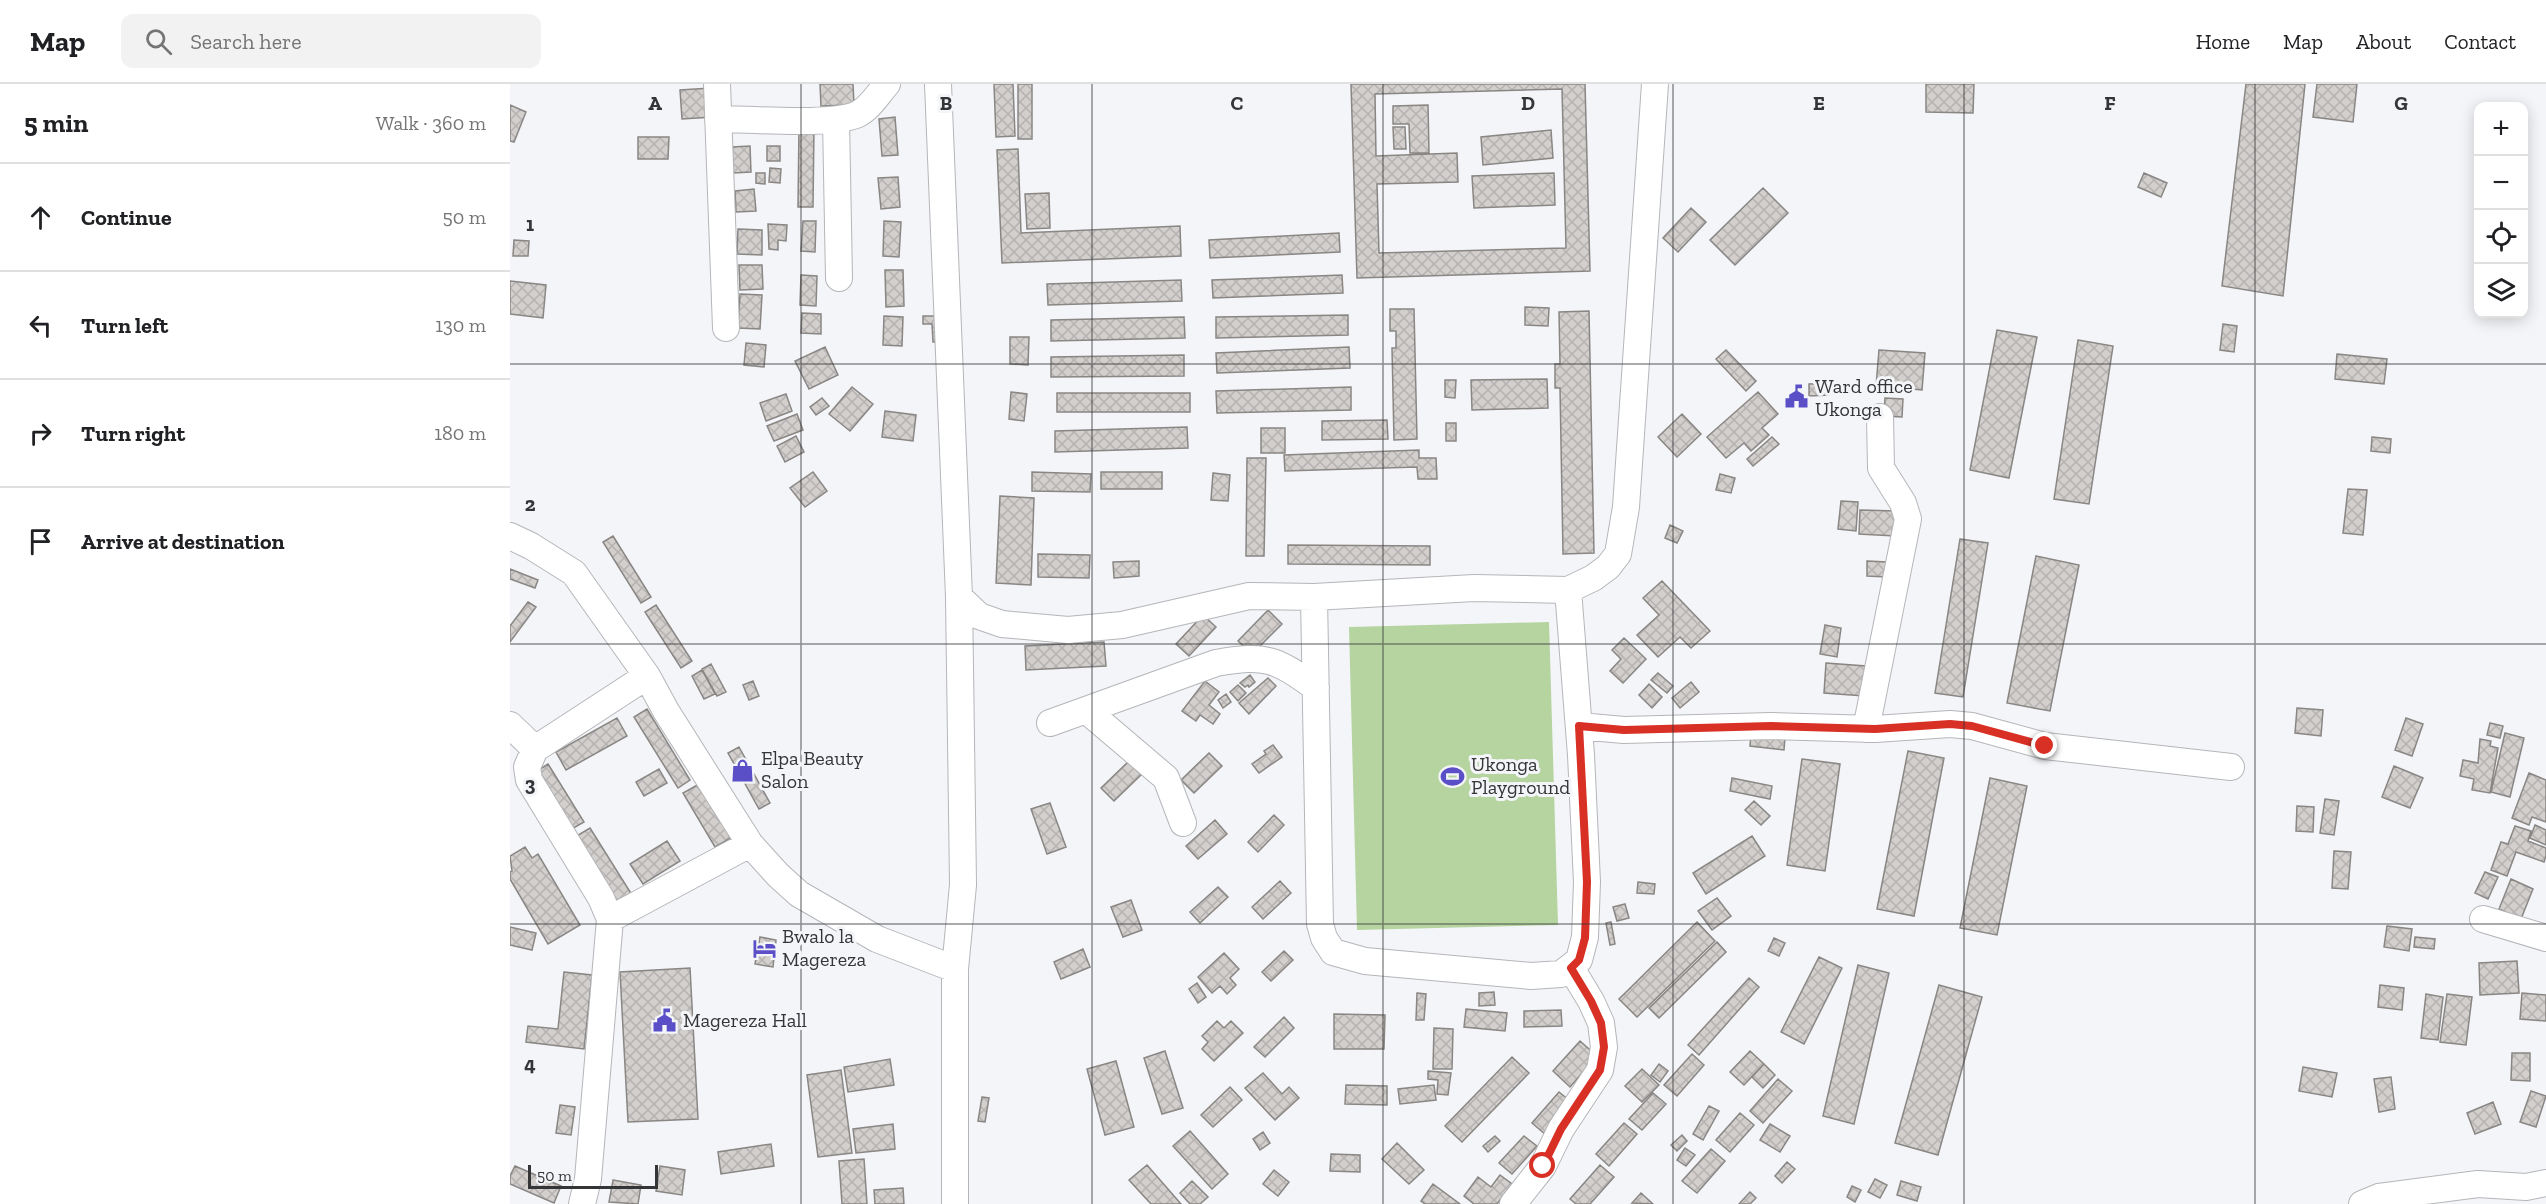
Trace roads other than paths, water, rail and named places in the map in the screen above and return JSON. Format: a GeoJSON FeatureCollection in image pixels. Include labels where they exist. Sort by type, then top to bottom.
{"type":"FeatureCollection","features":[{"type":"Feature","properties":{"kind":"street"},"geometry":{"type":"LineString","coordinates":[[717,84],[726,328]]}},
{"type":"Feature","properties":{"kind":"street"},"geometry":{"type":"LineString","coordinates":[[718,119],[836,120],[849,118],[864,111],[887,84]]}},
{"type":"Feature","properties":{"kind":"street"},"geometry":{"type":"LineString","coordinates":[[938,84],[959,597],[963,885],[955,969],[955,1204]]}},
{"type":"Feature","properties":{"kind":"street"},"geometry":{"type":"LineString","coordinates":[[959,597],[979,616],[1002,624],[1068,630],[1122,625],[1249,596],[1314,597],[1474,588],[1568,590],[1593,578],[1608,567],[1618,554],[1627,495],[1655,84]]}},
{"type":"Feature","properties":{"kind":"street"},"geometry":{"type":"LineString","coordinates":[[836,120],[839,278]]}},
{"type":"Feature","properties":{"kind":"street"},"geometry":{"type":"LineString","coordinates":[[1866,729],[1908,519],[1903,503],[1881,468],[1880,417]]}},
{"type":"Feature","properties":{"kind":"street"},"geometry":{"type":"LineString","coordinates":[[510,536],[531,546],[574,573],[647,676],[666,711],[750,844],[799,894],[877,939],[955,969]]}},
{"type":"Feature","properties":{"kind":"street"},"geometry":{"type":"LineString","coordinates":[[1314,597],[1320,924],[1323,938],[1333,952],[1365,961],[1531,976],[1561,974],[1571,968],[1579,960],[1585,938],[1587,882],[1579,726],[1568,590]]}},
{"type":"Feature","properties":{"kind":"street"},"geometry":{"type":"LineString","coordinates":[[1050,723],[1167,683],[1216,663],[1240,659],[1263,658],[1285,666],[1316,688]]}},
{"type":"Feature","properties":{"kind":"street"},"geometry":{"type":"LineString","coordinates":[[582,1204],[588,1179],[610,919],[600,898],[529,780],[527,767],[535,749],[647,676]]}},
{"type":"Feature","properties":{"kind":"street"},"geometry":{"type":"LineString","coordinates":[[1086,710],[1118,740],[1148,761],[1166,778],[1182,823]]}},
{"type":"Feature","properties":{"kind":"street"},"geometry":{"type":"LineString","coordinates":[[510,725],[535,749]]}},
{"type":"Feature","properties":{"kind":"street"},"geometry":{"type":"LineString","coordinates":[[1579,726],[1624,730],[1771,726],[1866,729],[1929,725],[1972,726],[2045,746],[2231,767]]}},
{"type":"Feature","properties":{"kind":"street"},"geometry":{"type":"LineString","coordinates":[[610,919],[750,844]]}},
{"type":"Feature","properties":{"kind":"street"},"geometry":{"type":"LineString","coordinates":[[2483,919],[2546,938]]}},
{"type":"Feature","properties":{"kind":"street"},"geometry":{"type":"LineString","coordinates":[[1513,1204],[1543,1166],[1561,1129],[1600,1070],[1604,1047],[1601,1023],[1571,968]]}},
{"type":"Feature","properties":{"kind":"street"},"geometry":{"type":"LineString","coordinates":[[2362,1204],[2379,1197],[2478,1184],[2526,1187],[2546,1183]]}},
{"type":"Feature","properties":{"kind":"place","name":"Ward office Ukonga"},"geometry":{"type":"Point","coordinates":[1797,397]}},
{"type":"Feature","properties":{"kind":"place","name":"Elpa Beauty Salon"},"geometry":{"type":"Point","coordinates":[743,770]}},
{"type":"Feature","properties":{"kind":"place","name":"Ukonga Playground"},"geometry":{"type":"Point","coordinates":[1453,776]}},
{"type":"Feature","properties":{"kind":"place","name":"Bwalo la Magereza"},"geometry":{"type":"Point","coordinates":[764,948]}},
{"type":"Feature","properties":{"kind":"place","name":"Magereza Hall"},"geometry":{"type":"Point","coordinates":[665,1020]}}]}
